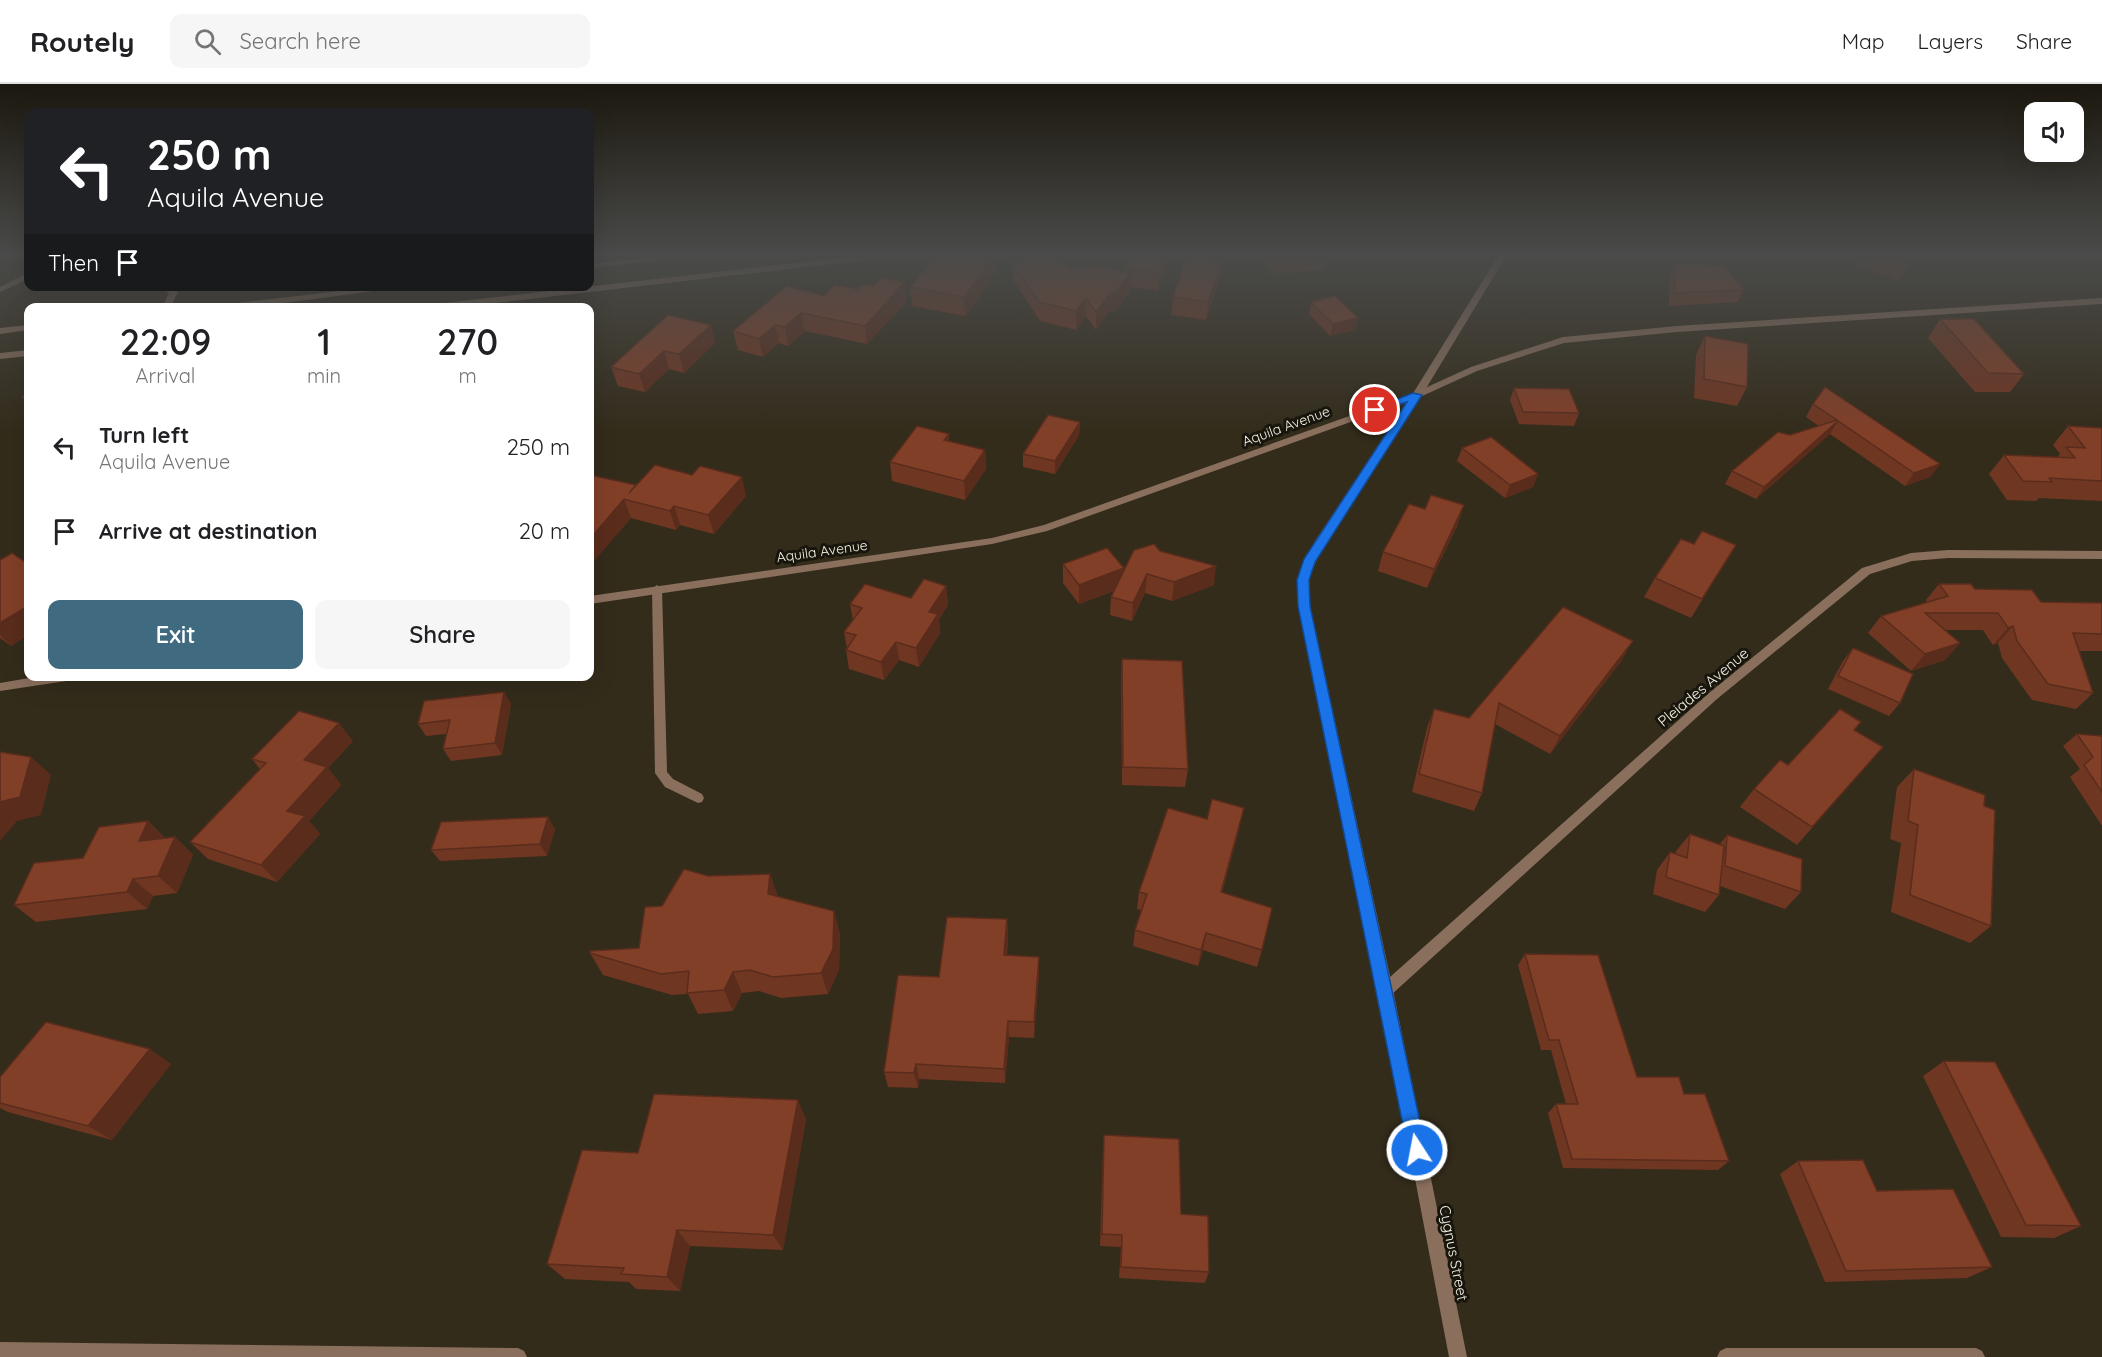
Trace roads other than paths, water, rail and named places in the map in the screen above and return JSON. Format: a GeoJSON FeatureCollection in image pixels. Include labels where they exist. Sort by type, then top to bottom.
{"type":"FeatureCollection","features":[{"type":"Feature","properties":{"kind":"street","name":"Cygnus Street"},"geometry":{"type":"LineString","coordinates":[[1458,1357],[1386,990],[1304,606],[1303,580],[1320,541],[1417,395],[1468,312]]}},
{"type":"Feature","properties":{"kind":"street","name":"Aquila Avenue"},"geometry":{"type":"LineString","coordinates":[[594,599],[992,541],[1047,528],[1417,395],[1474,369],[1563,340],[1689,328],[1928,312]]}},
{"type":"Feature","properties":{"kind":"street"},"geometry":{"type":"LineString","coordinates":[[0,331],[24,328]]}},
{"type":"Feature","properties":{"kind":"street"},"geometry":{"type":"LineString","coordinates":[[0,356],[24,353]]}},
{"type":"Feature","properties":{"kind":"street","name":"Pleiades Avenue"},"geometry":{"type":"LineString","coordinates":[[1386,990],[1713,696],[1866,571],[1911,557],[1948,554],[2102,555]]}},
{"type":"Feature","properties":{"kind":"street"},"geometry":{"type":"LineString","coordinates":[[657,589],[661,773],[669,783],[698,798]]}},
{"type":"Feature","properties":{"kind":"street"},"geometry":{"type":"LineString","coordinates":[[0,687],[40,681]]}},
{"type":"Feature","properties":{"kind":"street"},"geometry":{"type":"LineString","coordinates":[[0,1352],[518,1357]]}},
{"type":"Feature","properties":{"kind":"street"},"geometry":{"type":"LineString","coordinates":[[1726,1357],[1976,1357]]}}]}
